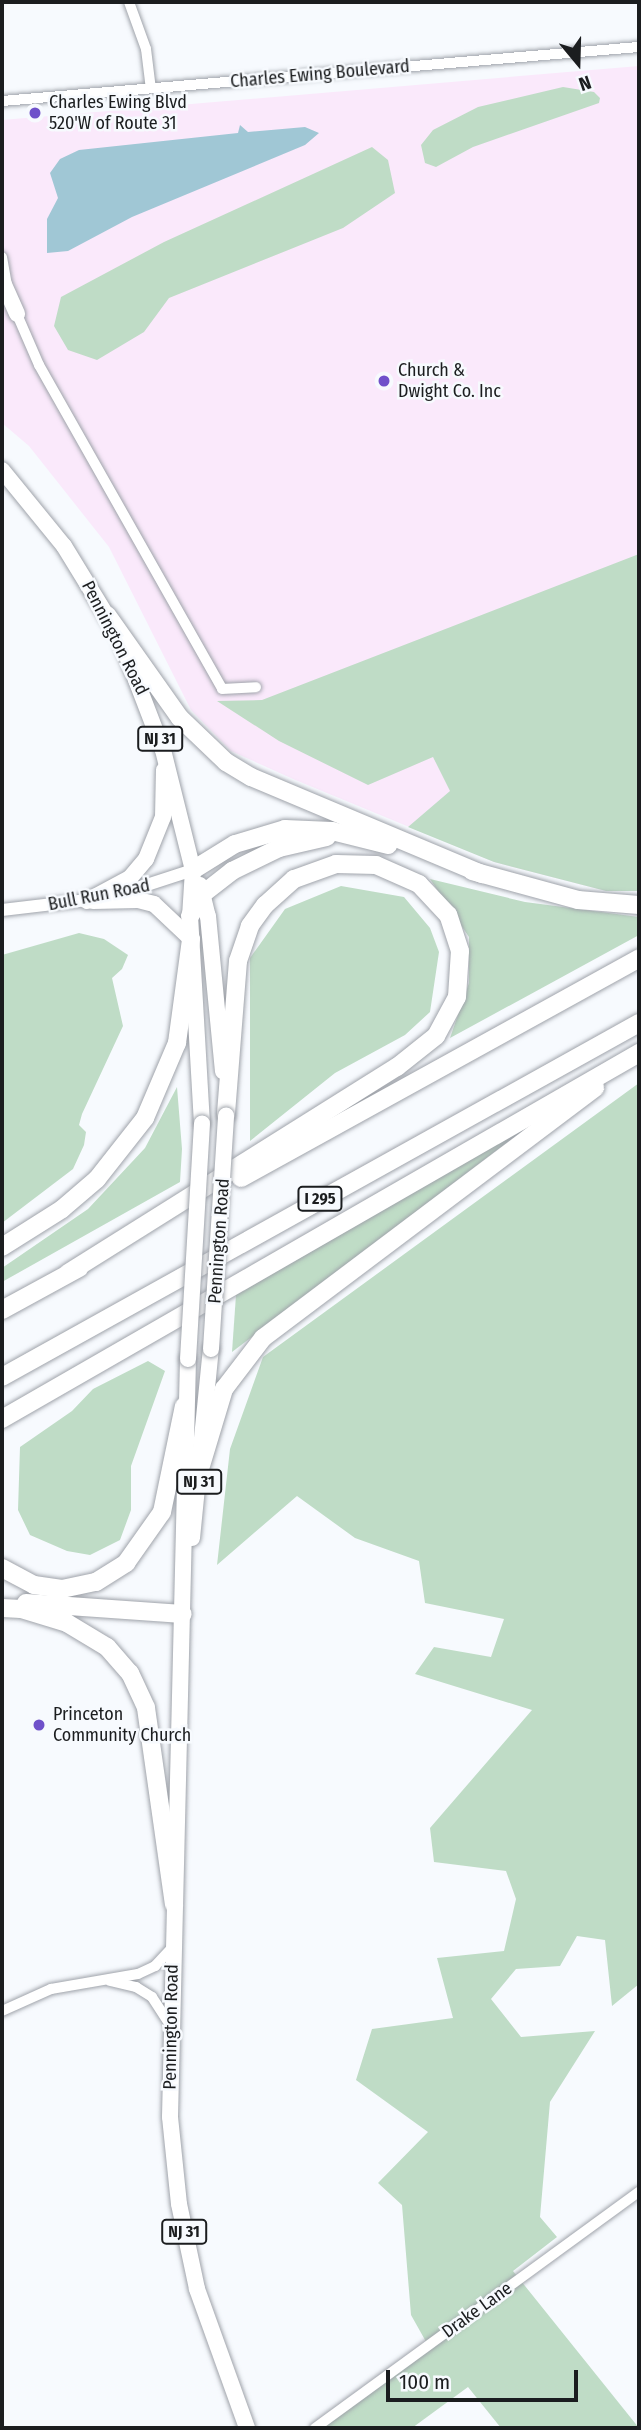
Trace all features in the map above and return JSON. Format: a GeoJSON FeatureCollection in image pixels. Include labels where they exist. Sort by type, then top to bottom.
{"type":"FeatureCollection","features":[{"type":"Feature","properties":{"kind":"highway"},"geometry":{"type":"LineString","coordinates":[[107,615],[180,718],[226,762],[251,777],[482,874]]}},
{"type":"Feature","properties":{"kind":"highway"},"geometry":{"type":"LineString","coordinates":[[194,870],[226,849],[274,831],[318,829],[355,836],[578,900],[639,905]]}},
{"type":"Feature","properties":{"kind":"highway"},"geometry":{"type":"LineString","coordinates":[[190,916],[204,894],[232,871],[279,848],[318,838],[355,836]]}},
{"type":"Feature","properties":{"kind":"highway"},"geometry":{"type":"LineString","coordinates":[[68,1273],[397,1068],[436,1036],[457,997],[460,951],[448,915],[419,884],[376,864],[336,864],[299,876],[265,905],[250,926],[238,961],[226,1115]]}},
{"type":"Feature","properties":{"kind":"highway"},"geometry":{"type":"LineString","coordinates":[[2,1247],[78,1197],[120,1155],[139,1127],[177,1043],[191,939]]}},
{"type":"Feature","properties":{"kind":"highway"},"geometry":{"type":"LineString","coordinates":[[2,1310],[639,958]]}},
{"type":"Feature","properties":{"kind":"highway","name":"I 295"},"geometry":{"type":"LineString","coordinates":[[2,1377],[639,1023]]}},
{"type":"Feature","properties":{"kind":"highway"},"geometry":{"type":"LineString","coordinates":[[2,1419],[639,1053]]}},
{"type":"Feature","properties":{"kind":"highway"},"geometry":{"type":"LineString","coordinates":[[200,1469],[224,1390],[263,1338],[639,1059]]}},
{"type":"Feature","properties":{"kind":"highway"},"geometry":{"type":"LineString","coordinates":[[2,1568],[26,1582],[62,1589],[96,1582],[126,1563],[162,1512],[184,1406]]}},
{"type":"Feature","properties":{"kind":"highway"},"geometry":{"type":"LineString","coordinates":[[2,1606],[41,1602],[183,1614]]}},
{"type":"Feature","properties":{"kind":"highway"},"geometry":{"type":"LineString","coordinates":[[2,1606],[44,1615],[78,1629],[107,1647],[130,1673],[148,1718],[174,1904]]}},
{"type":"Feature","properties":{"kind":"main road"},"geometry":{"type":"LineString","coordinates":[[2,280],[17,314]]}},
{"type":"Feature","properties":{"kind":"main road","name":"Pennington Road"},"geometry":{"type":"LineString","coordinates":[[2,470],[59,538],[107,615],[151,710],[194,870],[204,894],[215,974],[226,1115],[211,1349],[183,1614]]}},
{"type":"Feature","properties":{"kind":"main road"},"geometry":{"type":"LineString","coordinates":[[87,901],[130,878],[152,848],[163,817],[163,750]]}},
{"type":"Feature","properties":{"kind":"main road","name":"Pennington Road"},"geometry":{"type":"LineString","coordinates":[[194,870],[190,916],[202,1123],[184,1406],[183,1614],[170,2025],[170,2117],[186,2247],[213,2345],[247,2428]]}},
{"type":"Feature","properties":{"kind":"main road"},"geometry":{"type":"LineString","coordinates":[[87,901],[138,900],[154,904],[191,939]]}},
{"type":"Feature","properties":{"kind":"street"},"geometry":{"type":"LineString","coordinates":[[130,2],[146,49],[151,88]]}},
{"type":"Feature","properties":{"kind":"street","name":"Charles Ewing Boulevard"},"geometry":{"type":"LineString","coordinates":[[2,101],[639,47]]}},
{"type":"Feature","properties":{"kind":"street"},"geometry":{"type":"LineString","coordinates":[[2,257],[17,314],[38,365],[222,689],[256,687]]}},
{"type":"Feature","properties":{"kind":"street","name":"Bull Run Road"},"geometry":{"type":"LineString","coordinates":[[2,910],[87,901],[152,886],[194,870]]}},
{"type":"Feature","properties":{"kind":"street"},"geometry":{"type":"LineString","coordinates":[[2,2011],[51,1989],[138,1974],[155,1966],[172,1948]]}},
{"type":"Feature","properties":{"kind":"street"},"geometry":{"type":"LineString","coordinates":[[103,1980],[136,1987],[152,1997],[170,2025]]}},
{"type":"Feature","properties":{"kind":"street","name":"Drake Lane"},"geometry":{"type":"LineString","coordinates":[[315,2428],[639,2192]]}},
{"type":"Feature","properties":{"kind":"shaded area"},"geometry":{"type":"Polygon","coordinates":[[[639,66],[639,891],[606,891],[494,862],[293,779],[231,751],[191,710],[109,547],[29,446],[2,423],[2,120],[639,66]]]}},
{"type":"Feature","properties":{"kind":"green space"},"geometry":{"type":"Polygon","coordinates":[[[563,87],[594,92],[600,98],[599,103],[473,147],[436,167],[425,163],[421,145],[433,130],[478,107],[563,87]]]}},
{"type":"Feature","properties":{"kind":"green space"},"geometry":{"type":"Polygon","coordinates":[[[372,147],[388,160],[395,193],[343,228],[169,298],[144,332],[97,360],[68,350],[54,326],[61,297],[164,242],[372,147]]]}},
{"type":"Feature","properties":{"kind":"green space"},"geometry":{"type":"Polygon","coordinates":[[[639,554],[639,891],[606,891],[494,862],[408,827],[450,791],[433,757],[368,785],[279,741],[217,701],[262,700],[639,554]]]}},
{"type":"Feature","properties":{"kind":"green space"},"geometry":{"type":"Polygon","coordinates":[[[430,879],[525,902],[639,917],[639,935],[450,1038],[469,983],[469,937],[430,879]]]}},
{"type":"Feature","properties":{"kind":"green space"},"geometry":{"type":"Polygon","coordinates":[[[341,886],[404,897],[430,928],[439,952],[430,1012],[405,1035],[335,1073],[250,1141],[250,958],[285,909],[341,886]]]}},
{"type":"Feature","properties":{"kind":"green space"},"geometry":{"type":"Polygon","coordinates":[[[79,933],[104,939],[128,955],[122,969],[112,978],[123,1026],[82,1114],[79,1125],[86,1132],[84,1145],[73,1169],[2,1223],[2,955],[79,933]]]}},
{"type":"Feature","properties":{"kind":"green space"},"geometry":{"type":"Polygon","coordinates":[[[639,1083],[639,1984],[612,2006],[605,1940],[577,1936],[560,1966],[516,1969],[491,1999],[521,2037],[595,2031],[550,2102],[540,2217],[557,2237],[513,2271],[639,2428],[501,2428],[468,2387],[412,2428],[312,2428],[429,2347],[411,2315],[402,2205],[378,2183],[428,2132],[356,2080],[372,2029],[453,2018],[437,1958],[504,1951],[516,1899],[506,1871],[434,1862],[430,1828],[532,1710],[415,1674],[434,1647],[491,1657],[504,1619],[425,1603],[419,1561],[355,1538],[297,1496],[217,1565],[230,1449],[263,1357],[639,1083]]]}},
{"type":"Feature","properties":{"kind":"green space"},"geometry":{"type":"Polygon","coordinates":[[[177,1087],[182,1149],[180,1182],[2,1282],[2,1268],[88,1209],[145,1148],[177,1087]]]}},
{"type":"Feature","properties":{"kind":"green space"},"geometry":{"type":"Polygon","coordinates":[[[531,1124],[232,1352],[236,1295],[531,1124]]]}},
{"type":"Feature","properties":{"kind":"green space"},"geometry":{"type":"Polygon","coordinates":[[[148,1361],[165,1371],[131,1466],[131,1510],[120,1540],[90,1555],[67,1551],[30,1535],[18,1510],[20,1447],[72,1411],[93,1389],[148,1361]]]}},
{"type":"Feature","properties":{"kind":"water"},"geometry":{"type":"Polygon","coordinates":[[[240,125],[248,132],[305,127],[319,133],[305,145],[132,217],[68,251],[47,253],[47,219],[58,198],[50,173],[60,159],[79,150],[238,133],[240,125]]]}},
{"type":"Feature","properties":{"kind":"place","name":"Charles Ewing Blvd 520'W of Route 31"},"geometry":{"type":"Point","coordinates":[35,113]}},
{"type":"Feature","properties":{"kind":"place","name":"Church & Dwight Co. Inc"},"geometry":{"type":"Point","coordinates":[384,381]}},
{"type":"Feature","properties":{"kind":"place","name":"Princeton Community Church"},"geometry":{"type":"Point","coordinates":[39,1725]}}]}
